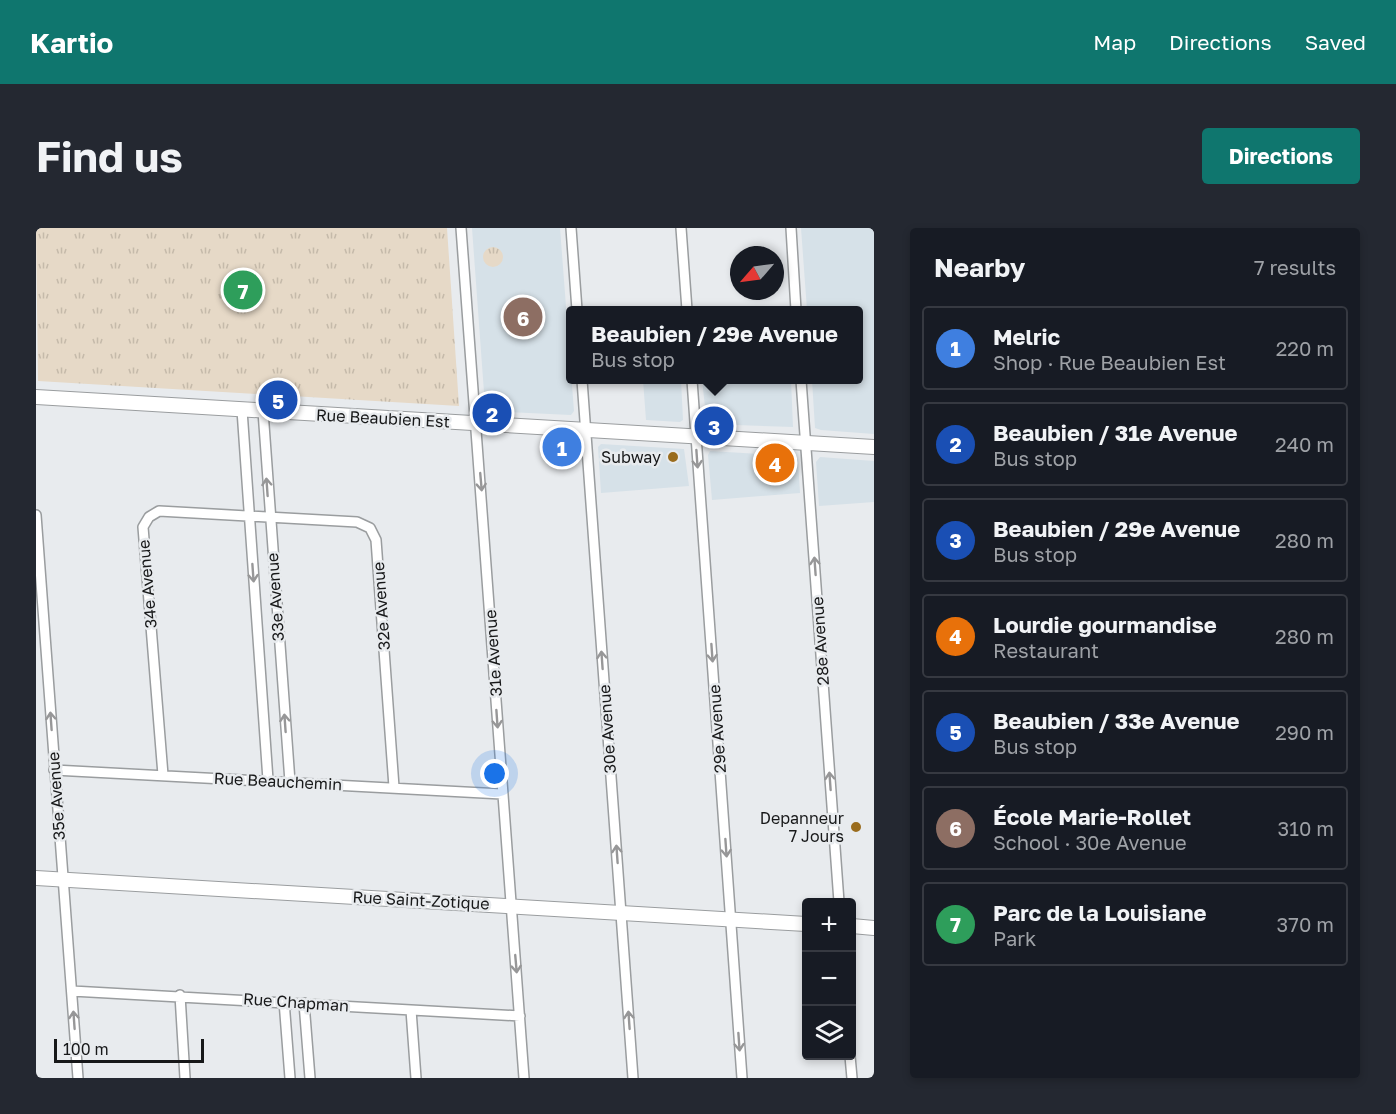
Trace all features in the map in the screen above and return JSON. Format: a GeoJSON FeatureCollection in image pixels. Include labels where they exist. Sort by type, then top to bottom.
{"type":"FeatureCollection","features":[{"type":"Feature","properties":{"kind":"street","name":"31e Avenue"},"geometry":{"type":"LineString","coordinates":[[461,228],[524,1078]]}},
{"type":"Feature","properties":{"kind":"street"},"geometry":{"type":"LineString","coordinates":[[571,228],[577,306]]}},
{"type":"Feature","properties":{"kind":"street"},"geometry":{"type":"LineString","coordinates":[[681,228],[687,306]]}},
{"type":"Feature","properties":{"kind":"street"},"geometry":{"type":"LineString","coordinates":[[790,228],[796,306]]}},
{"type":"Feature","properties":{"kind":"street","name":"30e Avenue"},"geometry":{"type":"LineString","coordinates":[[582,384],[633,1078]]}},
{"type":"Feature","properties":{"kind":"street","name":"29e Avenue"},"geometry":{"type":"LineString","coordinates":[[692,384],[742,1078]]}},
{"type":"Feature","properties":{"kind":"street","name":"28e Avenue"},"geometry":{"type":"LineString","coordinates":[[801,384],[839,898]]}},
{"type":"Feature","properties":{"kind":"street","name":"Rue Beaubien Est"},"geometry":{"type":"LineString","coordinates":[[36,397],[874,447]]}},
{"type":"Feature","properties":{"kind":"street","name":"33e Avenue"},"geometry":{"type":"LineString","coordinates":[[242,410],[268,780]]}},
{"type":"Feature","properties":{"kind":"street","name":"33e Avenue"},"geometry":{"type":"LineString","coordinates":[[263,411],[290,782]]}},
{"type":"Feature","properties":{"kind":"street","name":"34e Avenue"},"geometry":{"type":"LineString","coordinates":[[163,775],[143,527],[149,517],[159,511],[270,518]]}},
{"type":"Feature","properties":{"kind":"street","name":"35e Avenue"},"geometry":{"type":"LineString","coordinates":[[36,515],[78,1078]]}},
{"type":"Feature","properties":{"kind":"street","name":"32e Avenue"},"geometry":{"type":"LineString","coordinates":[[270,518],[357,522],[370,528],[376,540],[394,787]]}},
{"type":"Feature","properties":{"kind":"street","name":"Rue Beauchemin"},"geometry":{"type":"LineString","coordinates":[[54,770],[502,794]]}},
{"type":"Feature","properties":{"kind":"street","name":"Rue Saint-Zotique"},"geometry":{"type":"LineString","coordinates":[[36,878],[802,924]]}},
{"type":"Feature","properties":{"kind":"street"},"geometry":{"type":"LineString","coordinates":[[856,926],[874,928]]}},
{"type":"Feature","properties":{"kind":"street","name":"Rue Chapman"},"geometry":{"type":"LineString","coordinates":[[72,991],[180,995],[520,1016]]}},
{"type":"Feature","properties":{"kind":"street"},"geometry":{"type":"LineString","coordinates":[[180,995],[185,1078]]}},
{"type":"Feature","properties":{"kind":"street"},"geometry":{"type":"LineString","coordinates":[[284,1002],[290,1078]]}},
{"type":"Feature","properties":{"kind":"street"},"geometry":{"type":"LineString","coordinates":[[304,1003],[310,1078]]}},
{"type":"Feature","properties":{"kind":"street"},"geometry":{"type":"LineString","coordinates":[[411,1010],[416,1078]]}},
{"type":"Feature","properties":{"kind":"street"},"geometry":{"type":"LineString","coordinates":[[850,1060],[852,1078]]}},
{"type":"Feature","properties":{"kind":"shaded area"},"geometry":{"type":"Polygon","coordinates":[[[472,228],[560,228],[566,306],[566,384],[572,384],[574,411],[571,415],[489,411],[489,406],[485,406],[472,228]]]}},
{"type":"Feature","properties":{"kind":"shaded area"},"geometry":{"type":"Polygon","coordinates":[[[801,228],[874,228],[874,434],[815,428],[812,384],[863,384],[863,306],[807,306],[801,228]]]}},
{"type":"Feature","properties":{"kind":"shaded area"},"geometry":{"type":"Polygon","coordinates":[[[643,384],[681,384],[683,420],[680,422],[646,420],[643,384]]]}},
{"type":"Feature","properties":{"kind":"shaded area"},"geometry":{"type":"Polygon","coordinates":[[[702,384],[791,384],[793,427],[707,424],[702,384]]]}},
{"type":"Feature","properties":{"kind":"shaded area"},"geometry":{"type":"Polygon","coordinates":[[[601,444],[684,449],[689,486],[601,493],[598,447],[601,444]]]}},
{"type":"Feature","properties":{"kind":"shaded area"},"geometry":{"type":"Polygon","coordinates":[[[710,451],[795,456],[798,460],[800,493],[712,500],[708,455],[710,451]]]}},
{"type":"Feature","properties":{"kind":"shaded area"},"geometry":{"type":"Polygon","coordinates":[[[820,457],[874,461],[874,502],[819,506],[816,462],[820,457]]]}},
{"type":"Feature","properties":{"kind":"green space"},"geometry":{"type":"Polygon","coordinates":[[[36,228],[447,228],[459,406],[38,381],[36,228]]]}},
{"type":"Feature","properties":{"kind":"green space"},"geometry":{"type":"Polygon","coordinates":[[[489,247],[497,247],[503,253],[503,261],[497,267],[489,267],[483,261],[483,253],[489,247]]]}},
{"type":"Feature","properties":{"kind":"place","name":"Parc de la Louisiane"},"geometry":{"type":"Point","coordinates":[243,290]}},
{"type":"Feature","properties":{"kind":"place","name":"École Marie-Rollet"},"geometry":{"type":"Point","coordinates":[523,317]}},
{"type":"Feature","properties":{"kind":"place","name":"Beaubien / 33e Avenue"},"geometry":{"type":"Point","coordinates":[278,400]}},
{"type":"Feature","properties":{"kind":"place","name":"Beaubien / 31e Avenue"},"geometry":{"type":"Point","coordinates":[492,413]}},
{"type":"Feature","properties":{"kind":"place","name":"Beaubien / 29e Avenue"},"geometry":{"type":"Point","coordinates":[714,426]}},
{"type":"Feature","properties":{"kind":"place","name":"Melric"},"geometry":{"type":"Point","coordinates":[562,447]}},
{"type":"Feature","properties":{"kind":"place","name":"Subway"},"geometry":{"type":"Point","coordinates":[673,457]}},
{"type":"Feature","properties":{"kind":"place","name":"Lourdie gourmandise"},"geometry":{"type":"Point","coordinates":[775,463]}},
{"type":"Feature","properties":{"kind":"place","name":"Depanneur 7 Jours"},"geometry":{"type":"Point","coordinates":[856,827]}}]}
